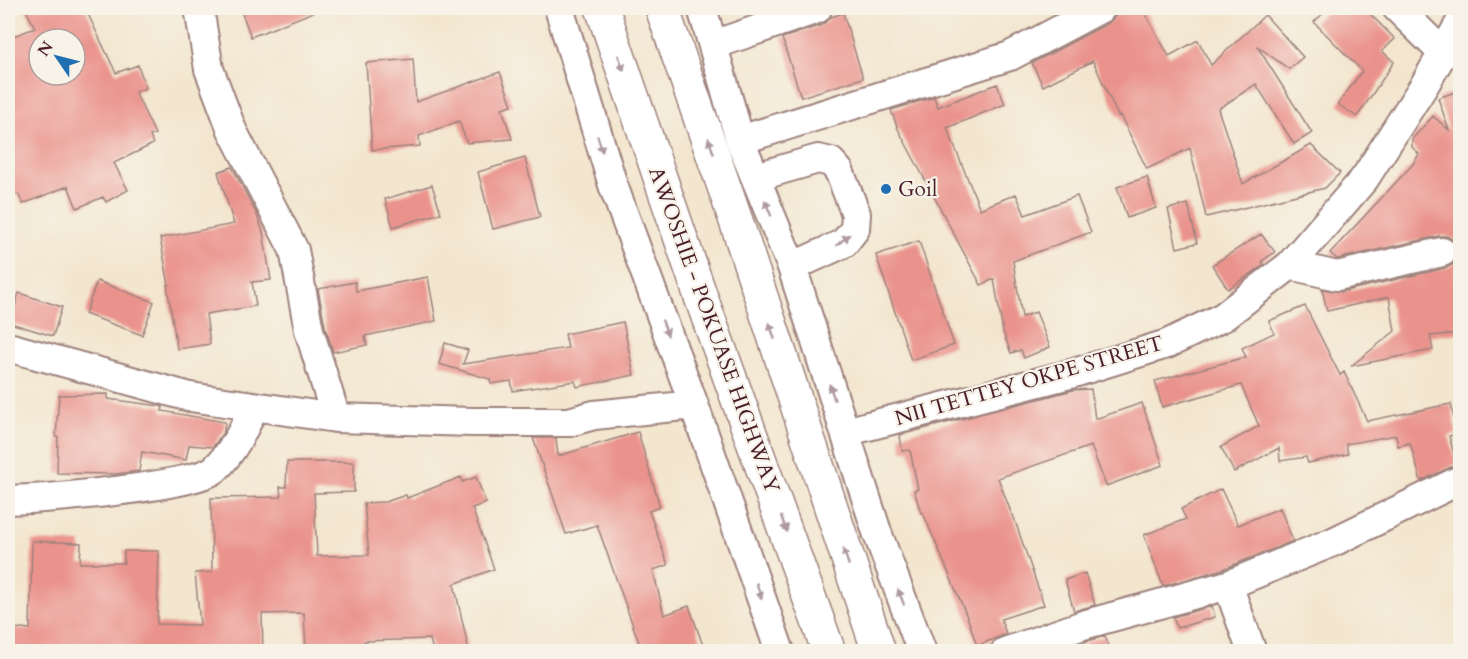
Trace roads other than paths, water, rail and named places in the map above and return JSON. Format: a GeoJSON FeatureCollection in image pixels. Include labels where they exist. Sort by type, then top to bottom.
{"type":"FeatureCollection","features":[{"type":"Feature","properties":{"kind":"main road","name":"AWOSHIE - POKUASE HIGHWAY"},"geometry":{"type":"LineString","coordinates":[[602,8],[699,292],[829,651]]}},
{"type":"Feature","properties":{"kind":"main road"},"geometry":{"type":"LineString","coordinates":[[662,8],[736,220],[879,651]]}},
{"type":"Feature","properties":{"kind":"street"},"geometry":{"type":"LineString","coordinates":[[199,8],[209,69],[232,130],[294,250],[309,330],[336,418]]}},
{"type":"Feature","properties":{"kind":"street"},"geometry":{"type":"LineString","coordinates":[[559,8],[613,185],[780,651]]}},
{"type":"Feature","properties":{"kind":"street"},"geometry":{"type":"LineString","coordinates":[[702,8],[740,140],[792,267],[877,532],[922,651]]}},
{"type":"Feature","properties":{"kind":"street"},"geometry":{"type":"LineString","coordinates":[[740,140],[1010,56],[1101,8]]}},
{"type":"Feature","properties":{"kind":"street"},"geometry":{"type":"LineString","coordinates":[[1397,8],[1444,54]]}},
{"type":"Feature","properties":{"kind":"street"},"geometry":{"type":"LineString","coordinates":[[713,45],[817,9]]}},
{"type":"Feature","properties":{"kind":"street","name":"NII TETTEY OKPE STREET"},"geometry":{"type":"LineString","coordinates":[[845,432],[1074,373],[1167,344],[1223,317],[1290,265],[1365,178],[1444,54],[1461,23]]}},
{"type":"Feature","properties":{"kind":"street"},"geometry":{"type":"LineString","coordinates":[[756,177],[818,159],[831,162],[839,171],[856,214],[855,228],[844,243],[792,267]]}},
{"type":"Feature","properties":{"kind":"street"},"geometry":{"type":"LineString","coordinates":[[1290,265],[1337,276],[1442,252]]}},
{"type":"Feature","properties":{"kind":"street"},"geometry":{"type":"LineString","coordinates":[[8,347],[190,397],[336,418],[569,422],[594,415],[693,405]]}},
{"type":"Feature","properties":{"kind":"street"},"geometry":{"type":"LineString","coordinates":[[8,500],[46,498],[175,482],[198,477],[214,470],[229,453],[254,407]]}},
{"type":"Feature","properties":{"kind":"street"},"geometry":{"type":"LineString","coordinates":[[1005,651],[1083,625],[1228,585],[1333,542],[1461,480]]}},
{"type":"Feature","properties":{"kind":"street"},"geometry":{"type":"LineString","coordinates":[[1228,585],[1252,651]]}},
{"type":"Feature","properties":{"kind":"place","name":"Goil"},"geometry":{"type":"Point","coordinates":[886,189]}}]}
